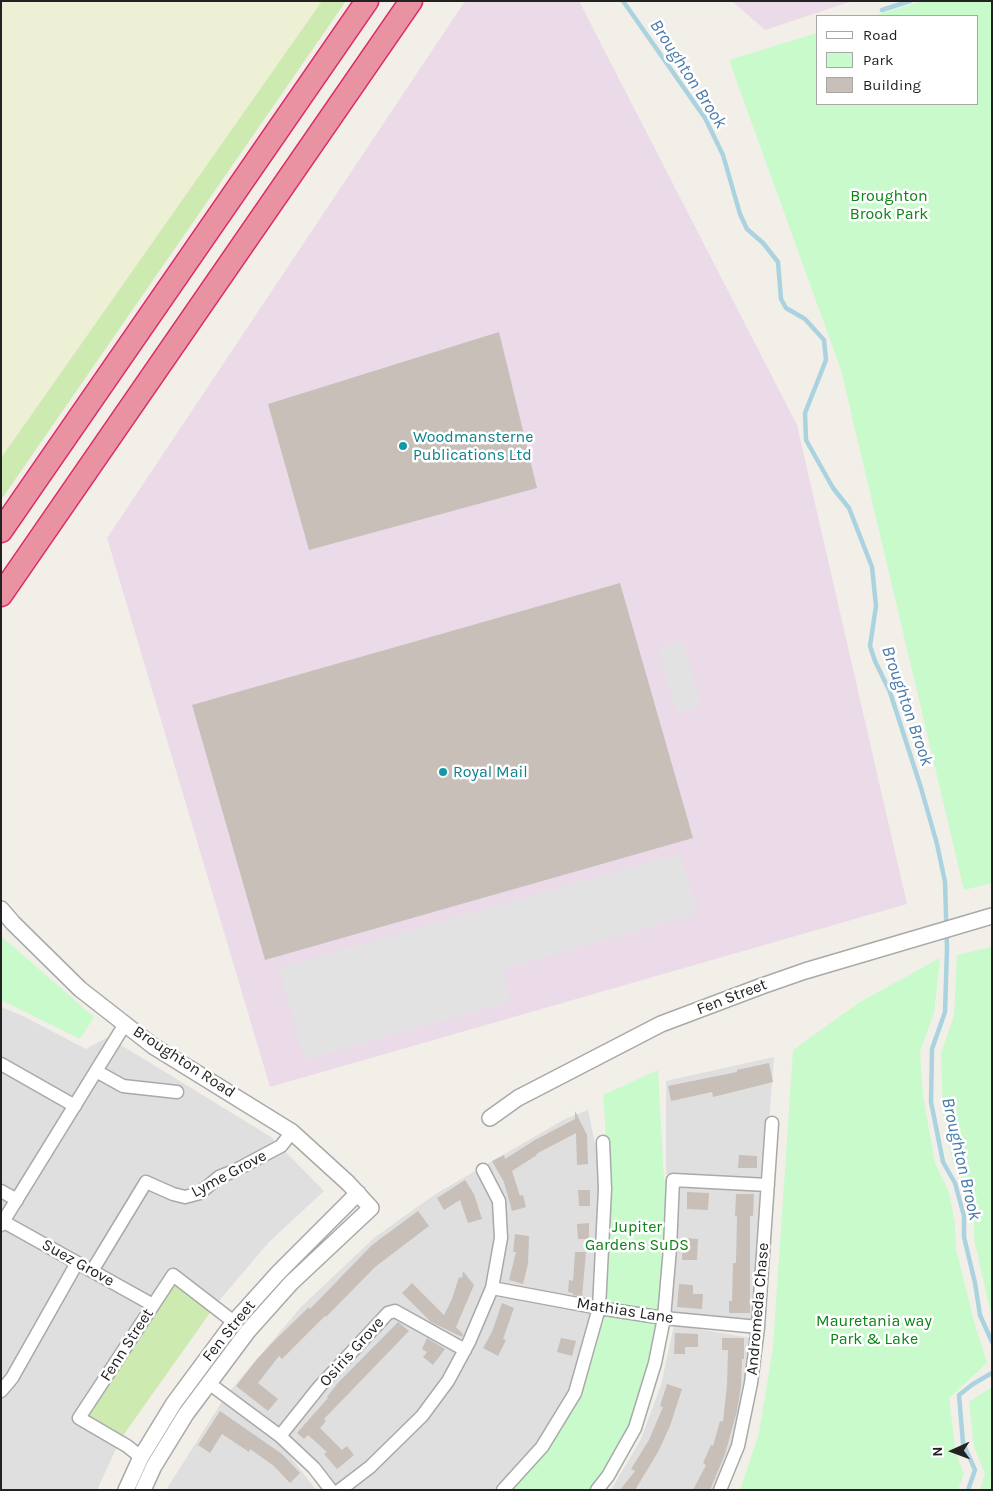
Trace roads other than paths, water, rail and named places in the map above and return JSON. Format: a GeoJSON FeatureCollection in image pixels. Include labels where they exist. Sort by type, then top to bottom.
{"type":"FeatureCollection","features":[{"type":"Feature","properties":{"kind":"highway"},"geometry":{"type":"LineString","coordinates":[[1,531],[367,1]]}},
{"type":"Feature","properties":{"kind":"highway"},"geometry":{"type":"LineString","coordinates":[[1,595],[412,1]]}},
{"type":"Feature","properties":{"kind":"street","name":"Broughton Road"},"geometry":{"type":"LineString","coordinates":[[1,909],[13,924],[80,989],[154,1046],[292,1132],[358,1192],[372,1208]]}},
{"type":"Feature","properties":{"kind":"street","name":"Fen Street"},"geometry":{"type":"LineString","coordinates":[[490,1118],[518,1098],[662,1024],[788,977],[992,916]]}},
{"type":"Feature","properties":{"kind":"street"},"geometry":{"type":"LineString","coordinates":[[2,1223],[126,1024]]}},
{"type":"Feature","properties":{"kind":"street"},"geometry":{"type":"LineString","coordinates":[[1,1064],[75,1106]]}},
{"type":"Feature","properties":{"kind":"street"},"geometry":{"type":"LineString","coordinates":[[96,1072],[123,1086],[177,1092]]}},
{"type":"Feature","properties":{"kind":"street","name":"Andromeda Chase"},"geometry":{"type":"LineString","coordinates":[[720,1490],[738,1446],[752,1383],[758,1327],[772,1123]]}},
{"type":"Feature","properties":{"kind":"street","name":"Lyme Grove"},"geometry":{"type":"LineString","coordinates":[[92,1271],[146,1182],[173,1194],[185,1197],[200,1193],[219,1177],[280,1146],[292,1132]]}},
{"type":"Feature","properties":{"kind":"street"},"geometry":{"type":"LineString","coordinates":[[503,1490],[542,1447],[575,1393],[599,1308],[605,1189],[603,1142]]}},
{"type":"Feature","properties":{"kind":"street"},"geometry":{"type":"LineString","coordinates":[[340,1490],[370,1467],[422,1416],[448,1381],[465,1350],[492,1288],[500,1238],[498,1201],[483,1170]]}},
{"type":"Feature","properties":{"kind":"street"},"geometry":{"type":"LineString","coordinates":[[597,1490],[608,1476],[635,1428],[654,1363],[664,1318],[673,1180],[768,1185]]}},
{"type":"Feature","properties":{"kind":"street"},"geometry":{"type":"LineString","coordinates":[[1,1191],[18,1200]]}},
{"type":"Feature","properties":{"kind":"street","name":"Fen Street"},"geometry":{"type":"LineString","coordinates":[[126,1490],[141,1457],[174,1404],[234,1322],[279,1272],[358,1192]]}},
{"type":"Feature","properties":{"kind":"street","name":"Fen Street"},"geometry":{"type":"LineString","coordinates":[[143,1490],[154,1466],[186,1414],[248,1331],[291,1283],[372,1208]]}},
{"type":"Feature","properties":{"kind":"street","name":"Suez Grove"},"geometry":{"type":"LineString","coordinates":[[2,1223],[153,1305]]}},
{"type":"Feature","properties":{"kind":"street"},"geometry":{"type":"LineString","coordinates":[[1,1391],[12,1378],[77,1263]]}},
{"type":"Feature","properties":{"kind":"street","name":"Fenn Street"},"geometry":{"type":"LineString","coordinates":[[141,1457],[127,1446],[79,1418],[174,1274],[234,1322]]}},
{"type":"Feature","properties":{"kind":"street","name":"Mathias Lane"},"geometry":{"type":"LineString","coordinates":[[492,1288],[664,1318],[758,1327]]}},
{"type":"Feature","properties":{"kind":"street","name":"Osiris Grove"},"geometry":{"type":"LineString","coordinates":[[280,1436],[320,1386],[388,1313],[395,1311],[465,1350]]}},
{"type":"Feature","properties":{"kind":"street"},"geometry":{"type":"LineString","coordinates":[[210,1384],[280,1436],[314,1468],[331,1490]]}},
{"type":"Feature","properties":{"kind":"waterway","name":"Broughton Brook"},"geometry":{"type":"LineString","coordinates":[[623,1],[705,118],[723,155],[740,214],[747,229],[763,243],[778,262],[781,299],[786,308],[805,319],[824,340],[826,360],[805,413],[806,440],[833,488],[849,508],[872,567],[876,606],[870,646],[890,692],[921,788],[937,844],[945,882],[947,949],[945,1012],[932,1049],[931,1102],[943,1162],[955,1183],[964,1216],[964,1237],[975,1283],[980,1315],[992,1342]]}},
{"type":"Feature","properties":{"kind":"waterway"},"geometry":{"type":"LineString","coordinates":[[882,10],[910,1]]}},
{"type":"Feature","properties":{"kind":"waterway","name":"Broughton Brook"},"geometry":{"type":"LineString","coordinates":[[968,1490],[975,1470],[963,1443],[959,1395],[992,1373]]}},
{"type":"Feature","properties":{"kind":"place","name":"Woodmansterne Publications Ltd"},"geometry":{"type":"Point","coordinates":[403,446]}},
{"type":"Feature","properties":{"kind":"place","name":"Royal Mail"},"geometry":{"type":"Point","coordinates":[443,772]}},
{"type":"Feature","properties":{"kind":"park label","name":"Broughton Brook Park"},"geometry":{"type":"Point","coordinates":[889,205]}},
{"type":"Feature","properties":{"kind":"park label","name":"Jupiter Gardens SuDS"},"geometry":{"type":"Point","coordinates":[637,1236]}},
{"type":"Feature","properties":{"kind":"park label","name":"Mauretania way Park & Lake"},"geometry":{"type":"Point","coordinates":[874,1330]}}]}
